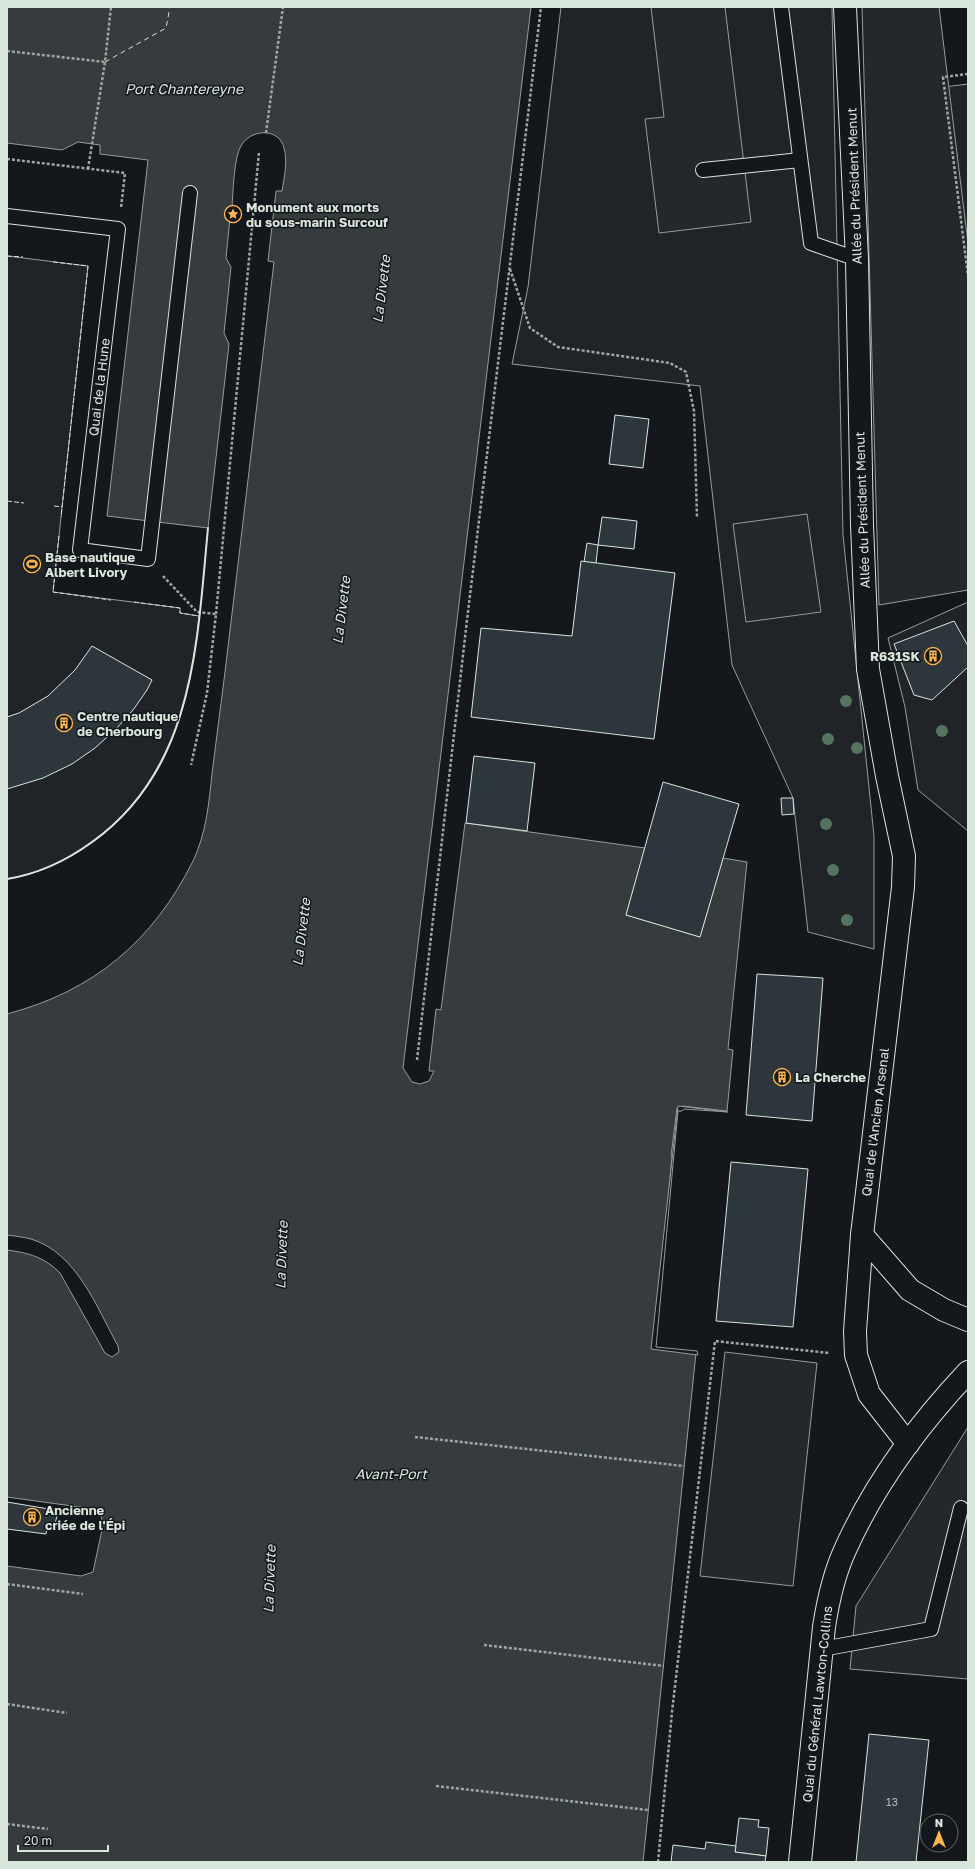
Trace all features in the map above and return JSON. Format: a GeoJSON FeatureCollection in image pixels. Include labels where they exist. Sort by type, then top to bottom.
{"type":"FeatureCollection","features":[{"type":"Feature","properties":{"kind":"street","name":"Allée du Président Menut"},"geometry":{"type":"LineString","coordinates":[[845,7],[857,259],[862,525],[868,669],[887,776],[904,856],[903,887],[889,1009]]}},
{"type":"Feature","properties":{"kind":"street","name":"Quai de l'Ancien Arsenal"},"geometry":{"type":"LineString","coordinates":[[889,1009],[862,1235],[855,1331],[856,1356],[869,1394],[908,1444]]}},
{"type":"Feature","properties":{"kind":"street"},"geometry":{"type":"LineString","coordinates":[[862,1235],[910,1290],[944,1310],[968,1320]]}},
{"type":"Feature","properties":{"kind":"street","name":"Quai du Général Lawton-Collins"},"geometry":{"type":"LineString","coordinates":[[800,1862],[822,1649],[829,1598],[844,1551],[864,1511],[908,1444],[938,1405],[968,1372]]}},
{"type":"Feature","properties":{"kind":"lane"},"geometry":{"type":"LineString","coordinates":[[781,7],[811,243],[857,259]]}},
{"type":"Feature","properties":{"kind":"lane"},"geometry":{"type":"LineString","coordinates":[[703,170],[800,160]]}},
{"type":"Feature","properties":{"kind":"lane"},"geometry":{"type":"LineString","coordinates":[[148,559],[190,193]]}},
{"type":"Feature","properties":{"kind":"lane"},"geometry":{"type":"LineString","coordinates":[[7,216],[118,229]]}},
{"type":"Feature","properties":{"kind":"lane","name":"Quai de la Hune"},"geometry":{"type":"LineString","coordinates":[[118,229],[80,550],[148,559]]}},
{"type":"Feature","properties":{"kind":"lane"},"geometry":{"type":"LineString","coordinates":[[822,1649],[931,1629],[961,1508]]}},
{"type":"Feature","properties":{"kind":"path"},"geometry":{"type":"LineString","coordinates":[[88,169],[105,62],[111,7]]}},
{"type":"Feature","properties":{"kind":"path"},"geometry":{"type":"LineString","coordinates":[[266,133],[283,7]]}},
{"type":"Feature","properties":{"kind":"path"},"geometry":{"type":"LineString","coordinates":[[417,1060],[466,620],[541,7]]}},
{"type":"Feature","properties":{"kind":"path"},"geometry":{"type":"LineString","coordinates":[[7,51],[105,62]]}},
{"type":"Feature","properties":{"kind":"path"},"geometry":{"type":"LineString","coordinates":[[968,74],[943,77],[968,276]]}},
{"type":"Feature","properties":{"kind":"path"},"geometry":{"type":"LineString","coordinates":[[191,765],[207,694],[216,614],[259,152]]}},
{"type":"Feature","properties":{"kind":"path"},"geometry":{"type":"LineString","coordinates":[[7,159],[125,173],[118,229]]}},
{"type":"Feature","properties":{"kind":"path"},"geometry":{"type":"LineString","coordinates":[[510,268],[530,328],[558,347],[670,363],[686,372],[694,411],[697,517]]}},
{"type":"Feature","properties":{"kind":"path"},"geometry":{"type":"LineString","coordinates":[[148,559],[197,612],[216,614]]}},
{"type":"Feature","properties":{"kind":"path"},"geometry":{"type":"LineString","coordinates":[[658,1862],[672,1712],[715,1341],[856,1356]]}},
{"type":"Feature","properties":{"kind":"path"},"geometry":{"type":"LineString","coordinates":[[415,1437],[684,1466]]}},
{"type":"Feature","properties":{"kind":"path"},"geometry":{"type":"LineString","coordinates":[[7,1584],[83,1594]]}},
{"type":"Feature","properties":{"kind":"path"},"geometry":{"type":"LineString","coordinates":[[484,1645],[664,1666]]}},
{"type":"Feature","properties":{"kind":"path"},"geometry":{"type":"LineString","coordinates":[[7,1704],[67,1713]]}},
{"type":"Feature","properties":{"kind":"path"},"geometry":{"type":"LineString","coordinates":[[436,1786],[648,1810]]}},
{"type":"Feature","properties":{"kind":"path"},"geometry":{"type":"LineString","coordinates":[[7,1824],[48,1829]]}},
{"type":"Feature","properties":{"kind":"shaded area"},"geometry":{"type":"Polygon","coordinates":[[[561,7],[832,7],[843,535],[874,836],[874,949],[808,932],[793,798],[732,665],[700,386],[512,364],[528,287],[561,7]]]}},
{"type":"Feature","properties":{"kind":"shaded area"},"geometry":{"type":"Polygon","coordinates":[[[651,7],[725,7],[751,222],[659,233],[645,119],[664,117],[651,7]]]}},
{"type":"Feature","properties":{"kind":"shaded area"},"geometry":{"type":"Polygon","coordinates":[[[862,7],[939,7],[968,243],[968,590],[879,605],[862,7]]]}},
{"type":"Feature","properties":{"kind":"shaded area"},"geometry":{"type":"Polygon","coordinates":[[[968,84],[968,265],[944,87],[968,84]]]}},
{"type":"Feature","properties":{"kind":"shaded area","name":"Base nautique Albert Livory"},"geometry":{"type":"Polygon","coordinates":[[[7,256],[88,266],[53,592],[180,608],[180,613],[199,616],[193,662],[183,708],[173,737],[161,763],[146,788],[128,810],[108,830],[85,847],[61,861],[35,872],[7,879],[7,256]]]}},
{"type":"Feature","properties":{"kind":"shaded area"},"geometry":{"type":"Polygon","coordinates":[[[807,514],[821,612],[746,622],[733,524],[807,514]]]}},
{"type":"Feature","properties":{"kind":"shaded area"},"geometry":{"type":"Polygon","coordinates":[[[968,602],[968,831],[918,790],[905,707],[888,638],[968,602]]]}},
{"type":"Feature","properties":{"kind":"shaded area"},"geometry":{"type":"Polygon","coordinates":[[[725,1352],[817,1363],[793,1586],[700,1576],[725,1352]]]}},
{"type":"Feature","properties":{"kind":"shaded area"},"geometry":{"type":"Polygon","coordinates":[[[968,1427],[968,1679],[850,1669],[856,1606],[968,1427]]]}},
{"type":"Feature","properties":{"kind":"water","name":"Avant-Port"},"geometry":{"type":"Polygon","coordinates":[[[7,7],[531,7],[403,1068],[412,1082],[420,1084],[429,1081],[434,1071],[429,1071],[436,1009],[441,1010],[465,823],[645,848],[626,915],[700,937],[723,858],[747,862],[728,1049],[733,1050],[727,1111],[682,1106],[681,1109],[677,1108],[671,1156],[654,1348],[696,1353],[643,1862],[7,1862],[7,1566],[81,1576],[93,1572],[103,1525],[101,1515],[94,1509],[7,1497],[7,1250],[42,1259],[60,1273],[105,1353],[112,1357],[119,1352],[118,1346],[84,1284],[61,1256],[47,1246],[31,1239],[7,1235],[7,1014],[38,1004],[67,992],[94,977],[118,959],[140,939],[177,890],[193,861],[201,840],[210,796],[274,262],[268,261],[276,191],[282,191],[286,159],[281,141],[276,136],[264,133],[251,136],[245,140],[241,146],[237,158],[234,175],[232,207],[229,211],[230,218],[226,258],[231,267],[224,333],[229,344],[208,528],[107,516],[148,160],[100,154],[100,145],[78,142],[62,150],[7,143],[7,7]]]}},
{"type":"Feature","properties":{"kind":"pier"},"geometry":{"type":"Polygon","coordinates":[[[678,1106],[728,1112],[684,1109],[682,1111],[678,1111],[656,1347],[697,1351],[698,1355],[651,1349],[678,1106]]]}},
{"type":"Feature","properties":{"kind":"building"},"geometry":{"type":"Polygon","coordinates":[[[615,415],[649,419],[643,468],[609,464],[615,415]]]}},
{"type":"Feature","properties":{"kind":"building"},"geometry":{"type":"Polygon","coordinates":[[[602,517],[637,521],[634,549],[598,545],[602,517]]]}},
{"type":"Feature","properties":{"kind":"building"},"geometry":{"type":"Polygon","coordinates":[[[587,543],[598,545],[596,563],[584,562],[587,543]]]}},
{"type":"Feature","properties":{"kind":"building"},"geometry":{"type":"Polygon","coordinates":[[[581,561],[675,573],[654,739],[471,717],[481,628],[572,636],[581,561]]]}},
{"type":"Feature","properties":{"kind":"building","name":"R631SK"},"geometry":{"type":"Polygon","coordinates":[[[954,621],[968,646],[968,667],[932,700],[914,695],[894,644],[954,621]]]}},
{"type":"Feature","properties":{"kind":"building","name":"Centre nautique de Cherbourg"},"geometry":{"type":"Polygon","coordinates":[[[92,646],[152,680],[147,690],[133,710],[116,729],[95,748],[72,764],[43,778],[7,789],[7,717],[19,713],[48,696],[75,670],[92,646]]]}},
{"type":"Feature","properties":{"kind":"building"},"geometry":{"type":"Polygon","coordinates":[[[474,756],[535,763],[527,831],[466,823],[474,756]]]}},
{"type":"Feature","properties":{"kind":"building"},"geometry":{"type":"Polygon","coordinates":[[[663,782],[739,804],[700,937],[626,915],[663,782]]]}},
{"type":"Feature","properties":{"kind":"building"},"geometry":{"type":"Polygon","coordinates":[[[781,798],[793,798],[794,814],[782,815],[781,798]]]}},
{"type":"Feature","properties":{"kind":"building","name":"La Cherche"},"geometry":{"type":"Polygon","coordinates":[[[757,974],[823,978],[812,1121],[746,1115],[757,974]]]}},
{"type":"Feature","properties":{"kind":"building"},"geometry":{"type":"Polygon","coordinates":[[[731,1162],[808,1169],[793,1327],[716,1321],[731,1162]]]}},
{"type":"Feature","properties":{"kind":"building","name":"Ancienne criée de l'Épi"},"geometry":{"type":"Polygon","coordinates":[[[7,1502],[49,1509],[57,1516],[55,1524],[47,1528],[46,1534],[7,1529],[7,1502]]]}},
{"type":"Feature","properties":{"kind":"building"},"geometry":{"type":"Polygon","coordinates":[[[869,1734],[929,1740],[921,1813],[919,1813],[919,1834],[916,1862],[856,1862],[869,1734]]]}},
{"type":"Feature","properties":{"kind":"building"},"geometry":{"type":"Polygon","coordinates":[[[739,1818],[759,1820],[758,1827],[769,1828],[766,1856],[735,1852],[739,1818]]]}},
{"type":"Feature","properties":{"kind":"building"},"geometry":{"type":"Polygon","coordinates":[[[706,1842],[736,1846],[735,1852],[766,1856],[765,1862],[671,1862],[673,1845],[705,1849],[706,1842]]]}},
{"type":"Feature","properties":{"kind":"ferry route"},"geometry":{"type":"LineString","coordinates":[[105,62],[166,28],[170,7]]}},
{"type":"Feature","properties":{"kind":"fence"},"geometry":{"type":"LineString","coordinates":[[7,256],[23,257]]}},
{"type":"Feature","properties":{"kind":"fence"},"geometry":{"type":"LineString","coordinates":[[53,262],[88,266],[61,517]]}},
{"type":"Feature","properties":{"kind":"fence"},"geometry":{"type":"LineString","coordinates":[[7,501],[24,503]]}},
{"type":"Feature","properties":{"kind":"fence"},"geometry":{"type":"LineString","coordinates":[[54,506],[62,507]]}},
{"type":"Feature","properties":{"kind":"fence"},"geometry":{"type":"LineString","coordinates":[[59,536],[53,592],[111,600]]}},
{"type":"Feature","properties":{"kind":"fence"},"geometry":{"type":"LineString","coordinates":[[134,602],[180,608],[180,613],[199,616]]}},
{"type":"Feature","properties":{"kind":"wall"},"geometry":{"type":"LineString","coordinates":[[7,879],[30,874],[51,866],[62,861],[92,842],[126,812],[152,778],[171,741],[184,700],[194,658],[200,615],[208,528]]}},
{"type":"Feature","properties":{"kind":"place","name":"Monument aux morts du sous-marin Surcouf"},"geometry":{"type":"Point","coordinates":[233,214]}},
{"type":"Feature","properties":{"kind":"place","name":"Base nautique Albert Livory"},"geometry":{"type":"Point","coordinates":[32,564]}},
{"type":"Feature","properties":{"kind":"place","name":"R631SK"},"geometry":{"type":"Point","coordinates":[933,656]}},
{"type":"Feature","properties":{"kind":"place","name":"Centre nautique de Cherbourg"},"geometry":{"type":"Point","coordinates":[64,723]}},
{"type":"Feature","properties":{"kind":"place","name":"La Cherche"},"geometry":{"type":"Point","coordinates":[782,1077]}},
{"type":"Feature","properties":{"kind":"place","name":"Ancienne criée de l'Épi"},"geometry":{"type":"Point","coordinates":[32,1517]}},
{"type":"Feature","properties":{"kind":"water label","name":"Port Chantereyne"},"geometry":{"type":"Point","coordinates":[184,88]}},
{"type":"Feature","properties":{"kind":"water label","name":"La Divette"},"geometry":{"type":"Point","coordinates":[381,289]}},
{"type":"Feature","properties":{"kind":"water label","name":"La Divette"},"geometry":{"type":"Point","coordinates":[341,610]}},
{"type":"Feature","properties":{"kind":"water label","name":"La Divette"},"geometry":{"type":"Point","coordinates":[301,932]}},
{"type":"Feature","properties":{"kind":"water label","name":"La Divette"},"geometry":{"type":"Point","coordinates":[281,1255]}},
{"type":"Feature","properties":{"kind":"water label","name":"La Divette"},"geometry":{"type":"Point","coordinates":[269,1579]}}]}
